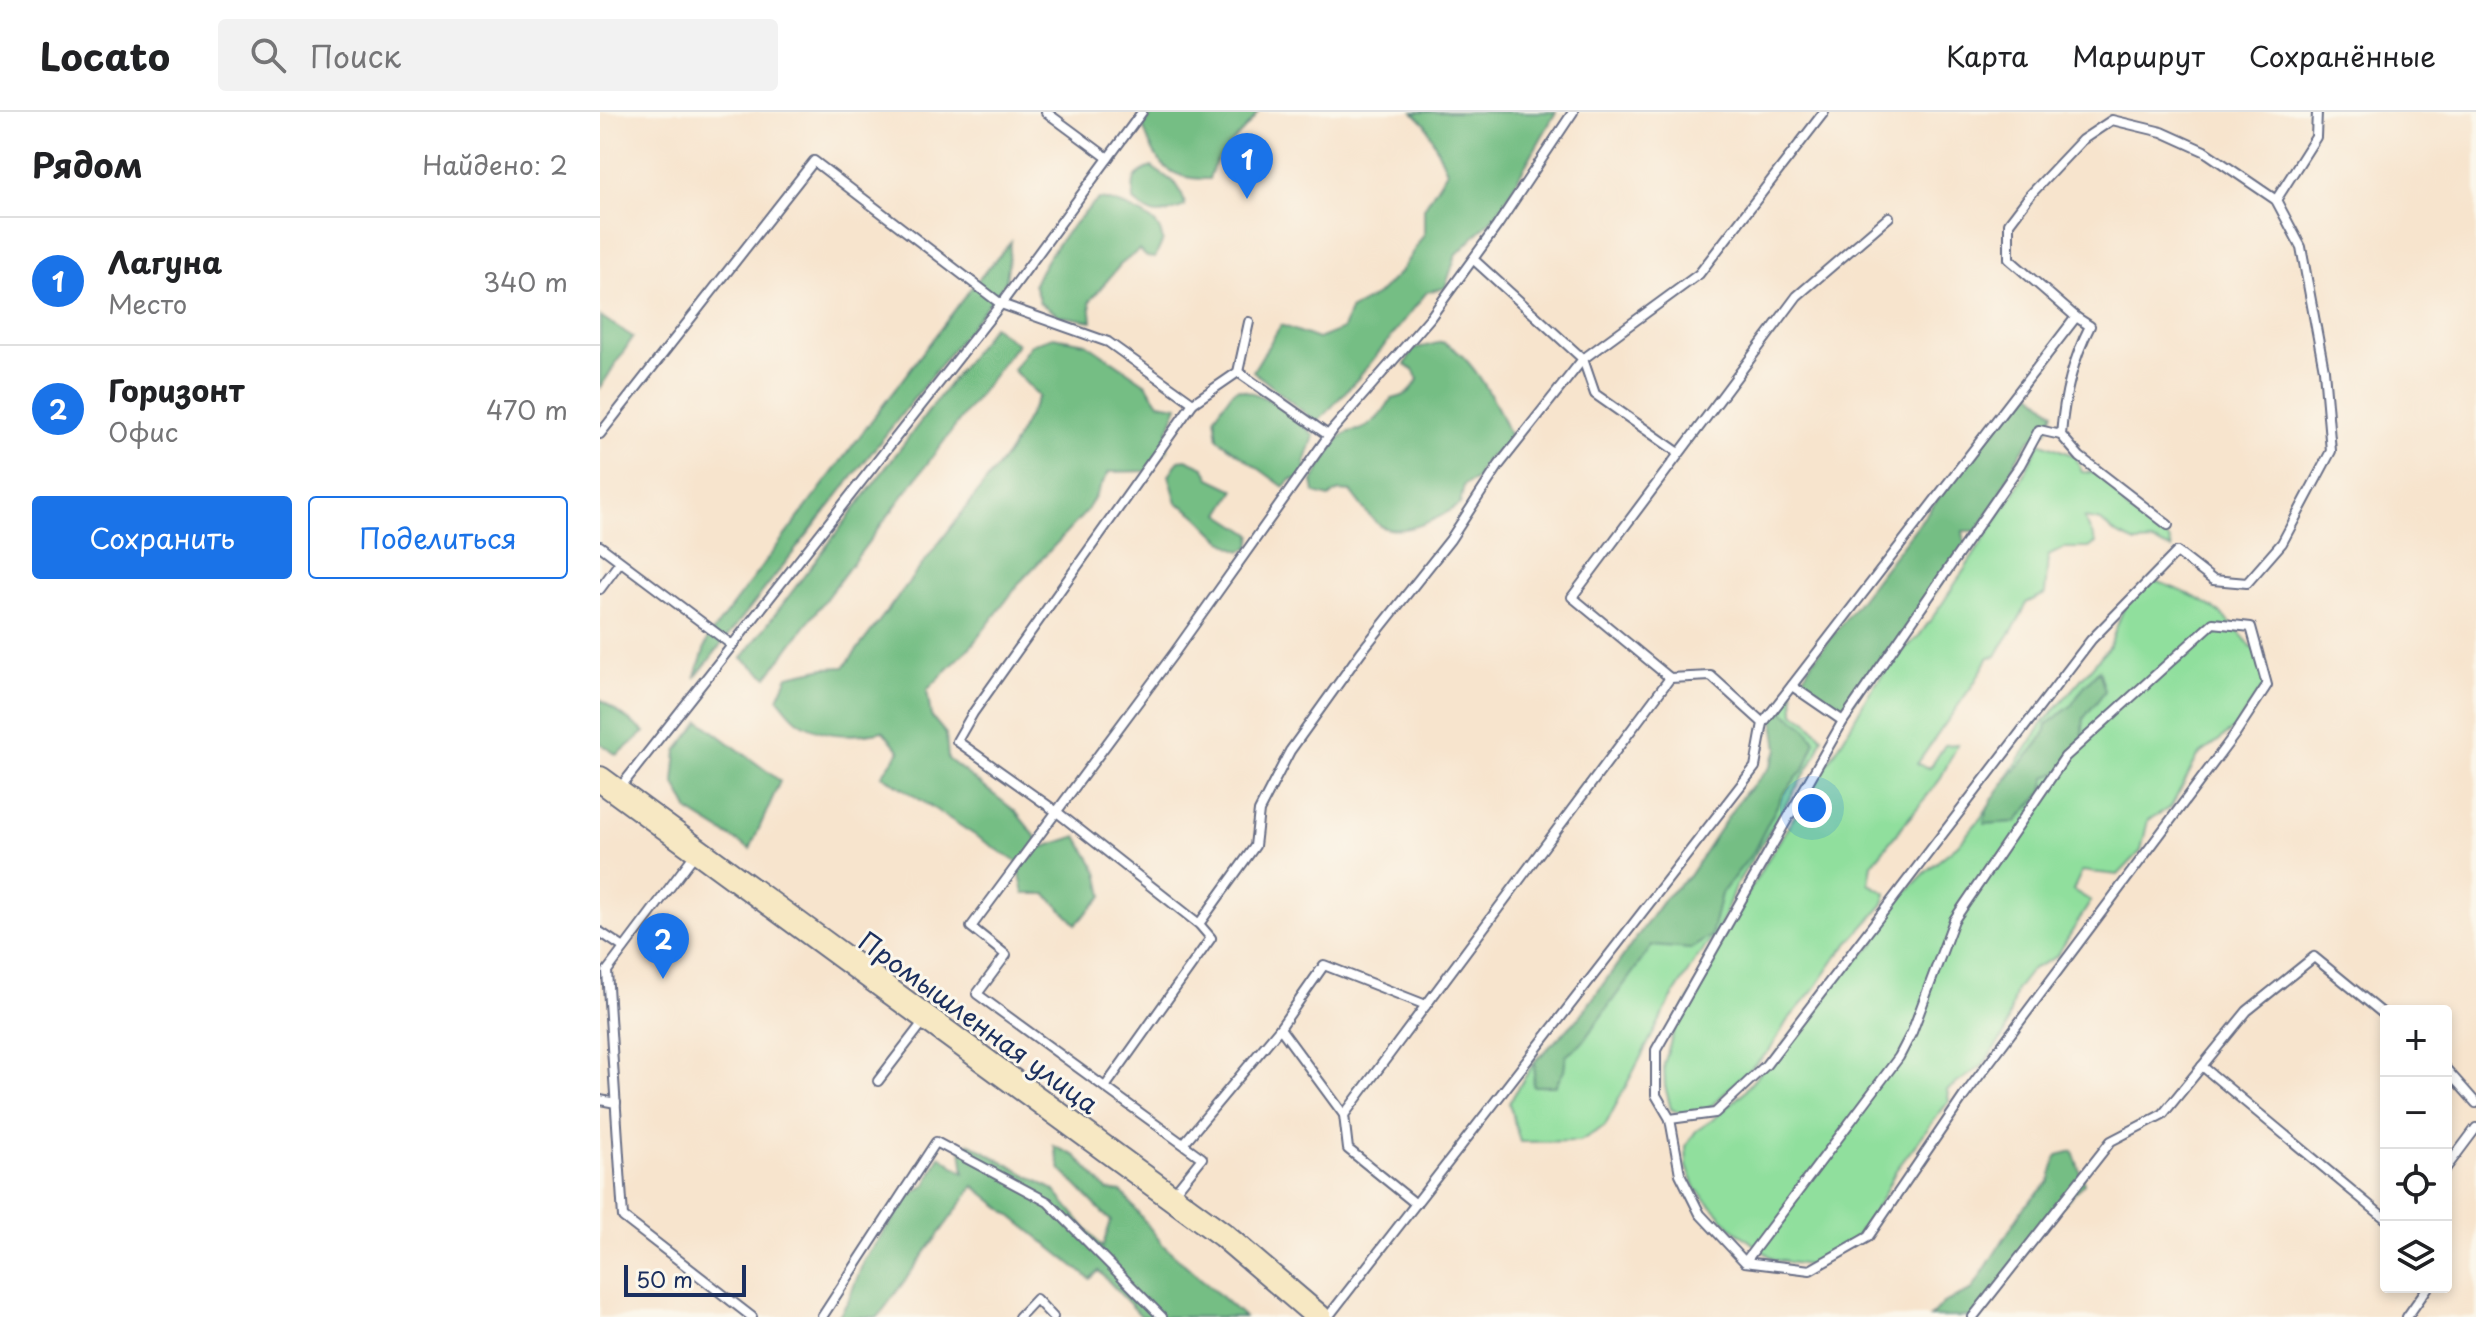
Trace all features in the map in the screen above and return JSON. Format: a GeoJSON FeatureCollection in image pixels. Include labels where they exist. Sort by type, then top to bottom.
{"type":"FeatureCollection","features":[{"type":"Feature","properties":{"kind":"street","name":"Промышленная улица"},"geometry":{"type":"LineString","coordinates":[[609,785],[1223,1235],[1314,1315]]}},
{"type":"Feature","properties":{"kind":"lane"},"geometry":{"type":"LineString","coordinates":[[1046,112],[1108,158]]}},
{"type":"Feature","properties":{"kind":"lane"},"geometry":{"type":"LineString","coordinates":[[609,785],[732,645],[1001,304],[1142,112]]}},
{"type":"Feature","properties":{"kind":"lane"},"geometry":{"type":"LineString","coordinates":[[1171,1197],[1202,1158],[977,994],[1006,955],[971,927],[1332,431],[1430,318],[1573,112]]}},
{"type":"Feature","properties":{"kind":"lane"},"geometry":{"type":"LineString","coordinates":[[1199,924],[1255,846],[1259,811],[1290,751],[1361,652],[1450,540],[1499,465],[1583,359],[1699,274],[1824,112]]}},
{"type":"Feature","properties":{"kind":"lane"},"geometry":{"type":"LineString","coordinates":[[2276,200],[2316,137],[2317,112]]}},
{"type":"Feature","properties":{"kind":"lane"},"geometry":{"type":"LineString","coordinates":[[1670,1119],[1715,1113],[1766,1065],[2091,640],[2177,552],[2213,580],[2247,583],[2282,543],[2331,451],[2324,370],[2301,247],[2276,200],[2204,151],[2162,132],[2112,120],[2082,140],[2031,194],[2009,223],[2009,259],[2090,326],[2078,350],[2066,390],[2061,435]]}},
{"type":"Feature","properties":{"kind":"lane"},"geometry":{"type":"LineString","coordinates":[[600,434],[814,161],[1001,304],[1108,342],[1193,403]]}},
{"type":"Feature","properties":{"kind":"lane"},"geometry":{"type":"LineString","coordinates":[[1763,723],[1711,676],[1670,678],[1572,597],[1797,296],[1889,217]]}},
{"type":"Feature","properties":{"kind":"lane"},"geometry":{"type":"LineString","coordinates":[[1473,259],[1583,359],[1595,394],[1679,453]]}},
{"type":"Feature","properties":{"kind":"lane"},"geometry":{"type":"LineString","coordinates":[[1314,1315],[1416,1204],[1755,767],[1763,723],[2076,317]]}},
{"type":"Feature","properties":{"kind":"lane"},"geometry":{"type":"LineString","coordinates":[[1105,1087],[1211,938],[1199,924],[1057,812],[957,741],[973,713],[1193,403],[1238,372],[1249,322]]}},
{"type":"Feature","properties":{"kind":"lane"},"geometry":{"type":"LineString","coordinates":[[1238,372],[1328,435],[1332,431]]}},
{"type":"Feature","properties":{"kind":"lane"},"geometry":{"type":"LineString","coordinates":[[1745,1262],[1899,1057],[1912,1032],[1954,920],[2065,757],[2213,623],[2251,627],[2267,685],[2226,747],[1964,1096],[1868,1237],[1810,1270],[1745,1262],[1700,1214],[1680,1174],[1670,1119],[1656,1095],[1656,1050],[1843,721],[2020,465],[2039,430],[2061,435],[2080,457],[2168,525]]}},
{"type":"Feature","properties":{"kind":"lane"},"geometry":{"type":"LineString","coordinates":[[600,546],[732,645]]}},
{"type":"Feature","properties":{"kind":"lane"},"geometry":{"type":"LineString","coordinates":[[600,589],[620,562]]}},
{"type":"Feature","properties":{"kind":"lane"},"geometry":{"type":"LineString","coordinates":[[1344,1115],[1670,678]]}},
{"type":"Feature","properties":{"kind":"lane"},"geometry":{"type":"LineString","coordinates":[[1792,686],[1843,721]]}},
{"type":"Feature","properties":{"kind":"lane"},"geometry":{"type":"LineString","coordinates":[[697,850],[607,971],[623,1217],[752,1317]]}},
{"type":"Feature","properties":{"kind":"lane"},"geometry":{"type":"LineString","coordinates":[[600,932],[624,948]]}},
{"type":"Feature","properties":{"kind":"lane"},"geometry":{"type":"LineString","coordinates":[[1973,1317],[2111,1141],[2163,1114],[2247,1011],[2314,957],[2380,1011]]}},
{"type":"Feature","properties":{"kind":"lane"},"geometry":{"type":"LineString","coordinates":[[1184,1143],[1280,1028],[1324,965],[1426,1005]]}},
{"type":"Feature","properties":{"kind":"lane"},"geometry":{"type":"LineString","coordinates":[[878,1081],[926,1018]]}},
{"type":"Feature","properties":{"kind":"lane"},"geometry":{"type":"LineString","coordinates":[[1280,1028],[1344,1115],[1348,1149],[1416,1204]]}},
{"type":"Feature","properties":{"kind":"lane"},"geometry":{"type":"LineString","coordinates":[[2202,1066],[2380,1214]]}},
{"type":"Feature","properties":{"kind":"lane"},"geometry":{"type":"LineString","coordinates":[[2452,1076],[2476,1103]]}},
{"type":"Feature","properties":{"kind":"lane"},"geometry":{"type":"LineString","coordinates":[[600,1100],[616,1103]]}},
{"type":"Feature","properties":{"kind":"lane"},"geometry":{"type":"LineString","coordinates":[[2452,1160],[2476,1128]]}},
{"type":"Feature","properties":{"kind":"lane"},"geometry":{"type":"LineString","coordinates":[[822,1317],[936,1142],[1048,1202],[1162,1317]]}},
{"type":"Feature","properties":{"kind":"lane"},"geometry":{"type":"LineString","coordinates":[[2407,1317],[2424,1293]]}},
{"type":"Feature","properties":{"kind":"lane"},"geometry":{"type":"LineString","coordinates":[[1019,1317],[1036,1299],[1053,1317]]}},
{"type":"Feature","properties":{"kind":"green space"},"geometry":{"type":"Polygon","coordinates":[[[1154,112],[1258,112],[1218,160],[1209,179],[1195,179],[1173,172],[1158,159],[1143,126],[1154,112]]]}},
{"type":"Feature","properties":{"kind":"green space"},"geometry":{"type":"Polygon","coordinates":[[[1413,112],[1556,112],[1499,212],[1456,255],[1445,288],[1427,292],[1360,376],[1317,423],[1253,371],[1281,325],[1318,339],[1343,329],[1350,310],[1377,295],[1401,271],[1424,234],[1424,208],[1447,171],[1426,125],[1413,112]]]}},
{"type":"Feature","properties":{"kind":"green space"},"geometry":{"type":"Polygon","coordinates":[[[1152,167],[1177,186],[1185,206],[1158,214],[1134,201],[1135,179],[1140,172],[1152,167]]]}},
{"type":"Feature","properties":{"kind":"green space"},"geometry":{"type":"Polygon","coordinates":[[[1099,199],[1122,205],[1148,218],[1158,227],[1163,240],[1155,258],[1147,257],[1139,250],[1120,265],[1090,301],[1092,321],[1060,316],[1040,303],[1034,284],[1062,238],[1099,199]]]}},
{"type":"Feature","properties":{"kind":"green space"},"geometry":{"type":"Polygon","coordinates":[[[1011,242],[1006,281],[695,678],[708,638],[972,287],[1011,242]]]}},
{"type":"Feature","properties":{"kind":"green space"},"geometry":{"type":"Polygon","coordinates":[[[600,316],[633,337],[600,388],[600,316]]]}},
{"type":"Feature","properties":{"kind":"green space"},"geometry":{"type":"Polygon","coordinates":[[[993,326],[1017,344],[767,677],[742,658],[993,326]]]}},
{"type":"Feature","properties":{"kind":"green space"},"geometry":{"type":"Polygon","coordinates":[[[1053,337],[1086,343],[1146,384],[1159,403],[1178,406],[1167,434],[1168,450],[1148,471],[1109,472],[1086,512],[1022,580],[972,645],[927,690],[931,716],[946,734],[948,759],[1015,811],[1044,847],[1077,836],[1098,872],[1103,896],[1076,924],[1046,894],[1024,894],[1018,863],[882,775],[900,751],[883,731],[851,735],[820,731],[797,720],[778,698],[788,676],[844,667],[1011,449],[1039,396],[1013,370],[1031,344],[1053,337]]]}},
{"type":"Feature","properties":{"kind":"green space"},"geometry":{"type":"Polygon","coordinates":[[[1442,342],[1465,358],[1485,385],[1512,443],[1486,461],[1477,479],[1464,485],[1460,504],[1433,520],[1411,528],[1381,526],[1351,492],[1339,491],[1329,497],[1315,493],[1313,481],[1339,439],[1369,425],[1391,399],[1408,393],[1413,387],[1418,379],[1413,370],[1405,365],[1413,349],[1442,342]]]}},
{"type":"Feature","properties":{"kind":"green space"},"geometry":{"type":"Polygon","coordinates":[[[1238,389],[1280,406],[1314,436],[1305,463],[1307,474],[1303,480],[1292,479],[1284,487],[1218,439],[1215,416],[1233,391],[1238,389]]]}},
{"type":"Feature","properties":{"kind":"green space"},"geometry":{"type":"Polygon","coordinates":[[[2030,391],[2054,412],[2047,431],[2030,440],[2016,460],[1999,496],[1977,531],[1963,531],[1966,550],[1880,666],[1863,677],[1858,696],[1846,712],[1829,703],[1802,682],[1809,666],[1995,425],[2021,396],[2030,391]]]}},
{"type":"Feature","properties":{"kind":"green space"},"geometry":{"type":"Polygon","coordinates":[[[2040,442],[2075,456],[2082,472],[2097,473],[2110,482],[2128,510],[2169,539],[2172,549],[2153,542],[2136,543],[2116,534],[2101,521],[2084,518],[2096,543],[2089,548],[2064,548],[2048,556],[2045,594],[2026,603],[1996,656],[1989,657],[1917,764],[1930,768],[1945,745],[1958,744],[1939,781],[1872,864],[1869,884],[1886,893],[1884,904],[1838,955],[1814,990],[1787,1021],[1770,1050],[1706,1111],[1687,1117],[1671,1109],[1664,1064],[1676,1024],[1714,953],[1869,693],[1895,658],[1919,636],[1944,601],[2014,493],[2040,442]]]}},
{"type":"Feature","properties":{"kind":"green space"},"geometry":{"type":"Polygon","coordinates":[[[1186,459],[1204,467],[1210,478],[1235,490],[1220,514],[1252,535],[1250,547],[1241,551],[1231,546],[1177,503],[1169,475],[1179,460],[1186,459]]]}},
{"type":"Feature","properties":{"kind":"green space"},"geometry":{"type":"Polygon","coordinates":[[[2154,580],[2198,599],[2227,620],[2267,665],[2265,685],[2234,729],[2198,756],[2171,807],[2148,820],[2141,851],[2118,875],[2082,871],[2073,890],[2091,901],[2056,957],[2032,969],[2016,990],[2004,1035],[1982,1066],[1947,1090],[1949,1101],[1896,1170],[1880,1202],[1852,1242],[1814,1266],[1775,1260],[1732,1228],[1696,1189],[1687,1167],[1686,1146],[1696,1131],[1743,1093],[1842,974],[1874,944],[1884,921],[1903,895],[1958,845],[1980,819],[2043,723],[2109,647],[2126,602],[2154,580]]]}},
{"type":"Feature","properties":{"kind":"green space"},"geometry":{"type":"Polygon","coordinates":[[[2099,670],[2105,691],[2084,718],[2082,738],[2062,771],[2046,777],[2043,791],[2016,822],[1984,824],[1995,796],[2037,744],[2047,724],[2071,706],[2099,670]]]}},
{"type":"Feature","properties":{"kind":"green space"},"geometry":{"type":"Polygon","coordinates":[[[1793,691],[1794,713],[1806,720],[1822,737],[1817,754],[1736,885],[1718,931],[1670,1001],[1605,1126],[1580,1141],[1520,1142],[1509,1103],[1535,1061],[1579,1018],[1665,898],[1689,876],[1745,792],[1768,773],[1774,756],[1783,745],[1773,715],[1793,691]]]}},
{"type":"Feature","properties":{"kind":"green space"},"geometry":{"type":"Polygon","coordinates":[[[600,699],[645,732],[617,755],[600,743],[600,699]]]}},
{"type":"Feature","properties":{"kind":"green space"},"geometry":{"type":"Polygon","coordinates":[[[1780,709],[1805,727],[1815,741],[1805,768],[1783,794],[1754,851],[1721,894],[1711,936],[1690,949],[1652,946],[1581,1044],[1566,1056],[1564,1071],[1555,1086],[1533,1086],[1535,1061],[1579,1018],[1665,898],[1689,876],[1737,803],[1771,766],[1778,749],[1773,715],[1780,709]]]}},
{"type":"Feature","properties":{"kind":"green space"},"geometry":{"type":"Polygon","coordinates":[[[700,721],[780,781],[750,849],[689,811],[674,782],[677,751],[700,721]]]}},
{"type":"Feature","properties":{"kind":"green space"},"geometry":{"type":"Polygon","coordinates":[[[969,1143],[1054,1190],[1102,1248],[1111,1221],[1061,1170],[1054,1146],[1076,1156],[1107,1190],[1122,1192],[1164,1246],[1244,1317],[1142,1317],[1099,1271],[1090,1279],[974,1186],[878,1317],[838,1317],[848,1301],[865,1258],[911,1195],[926,1185],[940,1156],[964,1173],[961,1148],[969,1143]]]}},
{"type":"Feature","properties":{"kind":"green space"},"geometry":{"type":"Polygon","coordinates":[[[2073,1151],[2084,1183],[2053,1215],[1977,1317],[1930,1317],[1943,1303],[1971,1291],[2024,1207],[2049,1182],[2057,1155],[2073,1151]]]}},
{"type":"Feature","properties":{"kind":"place","name":"Лагуна"},"geometry":{"type":"Point","coordinates":[1247,199]}},
{"type":"Feature","properties":{"kind":"place","name":"Горизонт"},"geometry":{"type":"Point","coordinates":[663,979]}}]}
